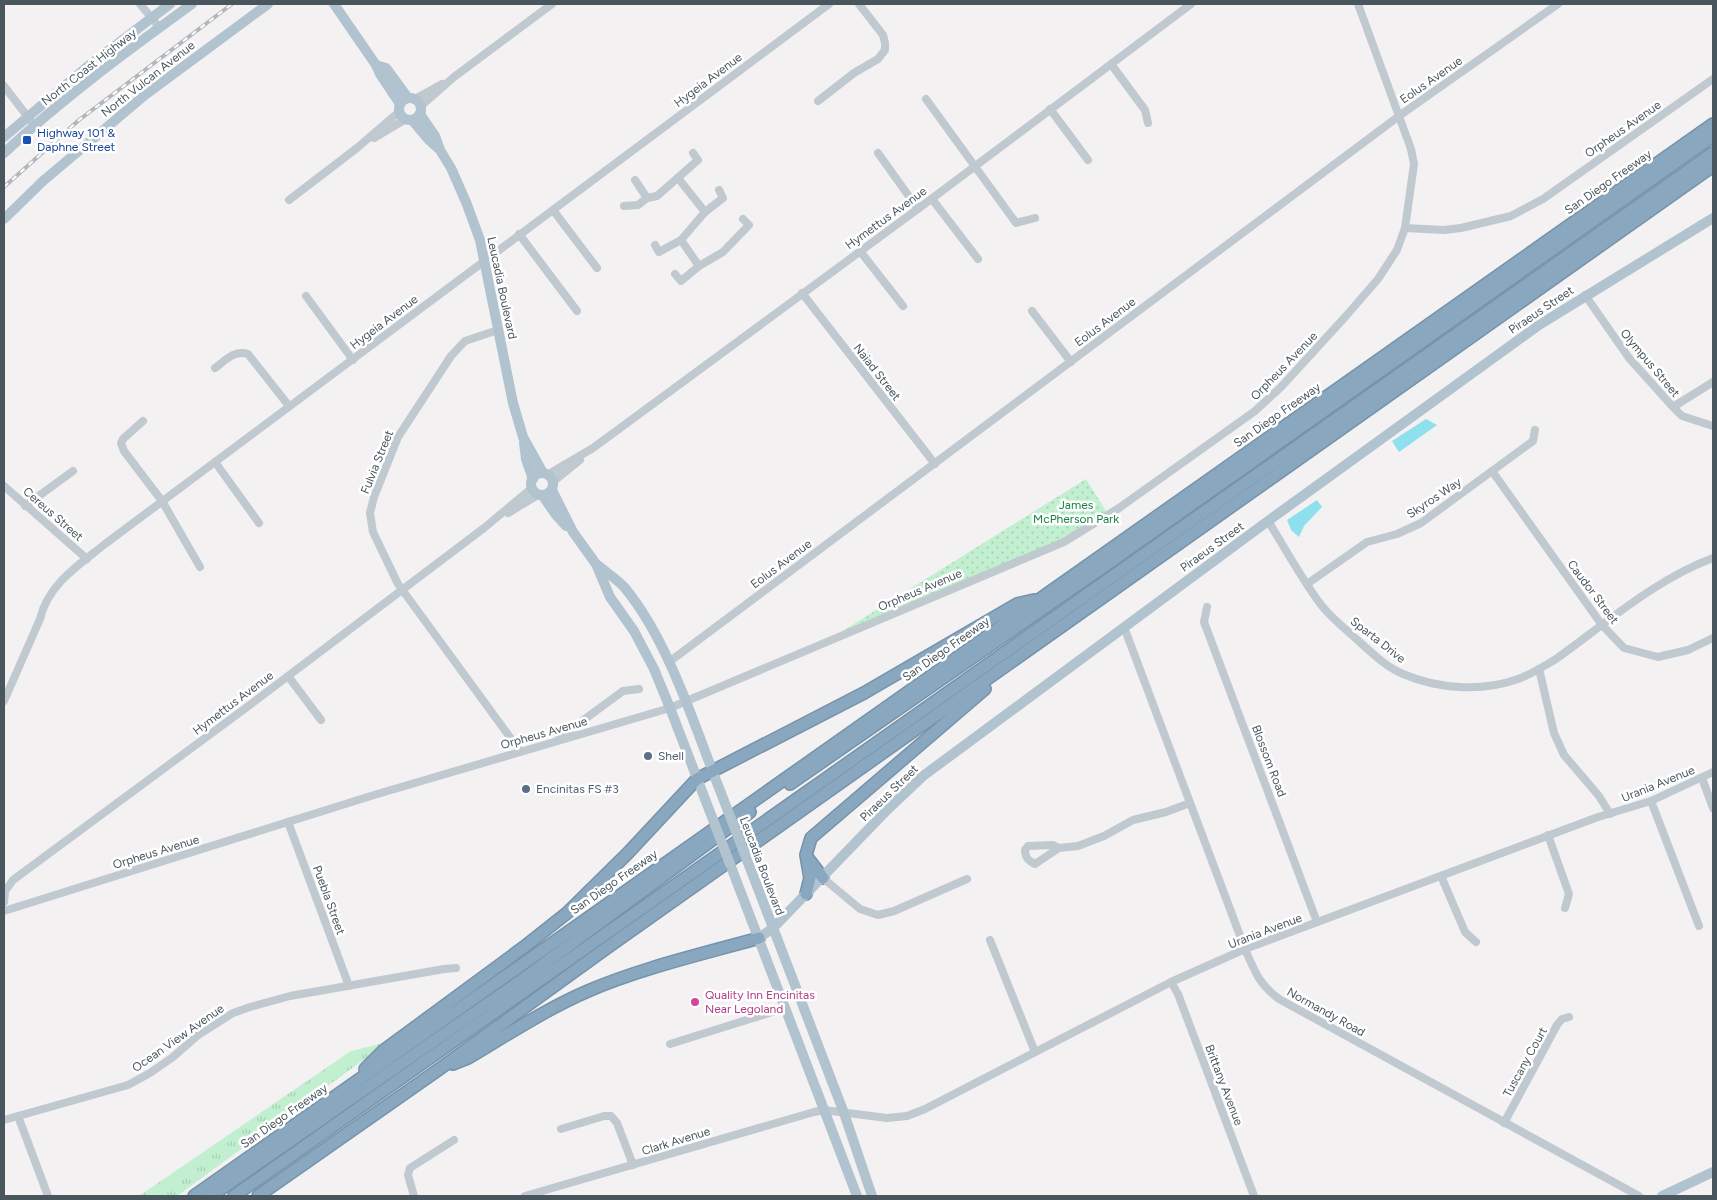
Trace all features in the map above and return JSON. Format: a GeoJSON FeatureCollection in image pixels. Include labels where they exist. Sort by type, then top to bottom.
{"type":"FeatureCollection","features":[{"type":"Feature","properties":{"kind":"highway","name":"San Diego Freeway"},"geometry":{"type":"LineString","coordinates":[[194,1196],[1713,124]]}},
{"type":"Feature","properties":{"kind":"highway"},"geometry":{"type":"LineString","coordinates":[[211,1196],[526,976],[768,799],[1106,565],[1713,136]]}},
{"type":"Feature","properties":{"kind":"highway"},"geometry":{"type":"LineString","coordinates":[[234,1196],[1713,153]]}},
{"type":"Feature","properties":{"kind":"highway"},"geometry":{"type":"LineString","coordinates":[[258,1196],[1713,166]]}},
{"type":"Feature","properties":{"kind":"highway"},"geometry":{"type":"LineString","coordinates":[[343,1091],[382,1051],[524,947],[567,912],[627,854],[697,779],[864,693],[1017,604],[1040,599]]}},
{"type":"Feature","properties":{"kind":"highway"},"geometry":{"type":"LineString","coordinates":[[806,894],[810,878],[806,854],[811,838],[1040,642]]}},
{"type":"Feature","properties":{"kind":"highway"},"geometry":{"type":"LineString","coordinates":[[806,854],[823,878]]}},
{"type":"Feature","properties":{"kind":"highway"},"geometry":{"type":"LineString","coordinates":[[438,1070],[468,1058],[560,1004],[589,991],[626,977],[759,938]]}},
{"type":"Feature","properties":{"kind":"main road","name":"North Coast Highway"},"geometry":{"type":"LineString","coordinates":[[4,137],[87,67],[170,4]]}},
{"type":"Feature","properties":{"kind":"main road","name":"North Coast Highway"},"geometry":{"type":"LineString","coordinates":[[4,153],[94,76],[192,4]]}},
{"type":"Feature","properties":{"kind":"main road","name":"North Vulcan Avenue"},"geometry":{"type":"LineString","coordinates":[[4,218],[43,181],[145,95],[268,4]]}},
{"type":"Feature","properties":{"kind":"main road","name":"Leucadia Boulevard"},"geometry":{"type":"LineString","coordinates":[[334,4],[376,65],[386,68],[410,109],[435,136],[440,150],[451,168],[480,240],[513,403],[523,437],[526,459],[536,489],[556,515],[573,532],[596,564],[610,597],[634,631],[654,669],[785,1008],[872,1196]]}},
{"type":"Feature","properties":{"kind":"main road","name":"Piraeus Street"},"geometry":{"type":"LineString","coordinates":[[759,938],[773,928],[888,809],[923,776],[1268,521],[1538,325],[1585,295],[1667,248],[1713,218]]}},
{"type":"Feature","properties":{"kind":"main road","name":"Leucadia Boulevard"},"geometry":{"type":"LineString","coordinates":[[523,437],[549,480],[573,532]]}},
{"type":"Feature","properties":{"kind":"main road"},"geometry":{"type":"LineString","coordinates":[[537,474],[549,480],[550,493],[536,489],[537,474]]}},
{"type":"Feature","properties":{"kind":"main road","name":"Leucadia Boulevard"},"geometry":{"type":"LineString","coordinates":[[596,564],[624,587],[648,622],[669,662],[686,702],[773,928],[834,1112],[857,1196]]}},
{"type":"Feature","properties":{"kind":"main road"},"geometry":{"type":"LineString","coordinates":[[1662,1196],[1713,1172]]}},
{"type":"Feature","properties":{"kind":"street"},"geometry":{"type":"LineString","coordinates":[[140,4],[160,28]]}},
{"type":"Feature","properties":{"kind":"street"},"geometry":{"type":"LineString","coordinates":[[289,200],[552,4]]}},
{"type":"Feature","properties":{"kind":"street","name":"Hygeia Avenue"},"geometry":{"type":"LineString","coordinates":[[4,701],[52,590],[65,576],[162,500],[830,4]]}},
{"type":"Feature","properties":{"kind":"street"},"geometry":{"type":"LineString","coordinates":[[818,101],[878,59],[885,50],[883,35],[859,4]]}},
{"type":"Feature","properties":{"kind":"street","name":"Hymettus Avenue"},"geometry":{"type":"LineString","coordinates":[[549,480],[932,199],[1191,4]]}},
{"type":"Feature","properties":{"kind":"street"},"geometry":{"type":"LineString","coordinates":[[1358,4],[1411,149],[1414,164],[1405,228]]}},
{"type":"Feature","properties":{"kind":"street","name":"Eolus Avenue"},"geometry":{"type":"LineString","coordinates":[[669,662],[1399,116],[1558,4]]}},
{"type":"Feature","properties":{"kind":"street"},"geometry":{"type":"LineString","coordinates":[[1111,64],[1145,110],[1148,123]]}},
{"type":"Feature","properties":{"kind":"street","name":"Orpheus Avenue"},"geometry":{"type":"LineString","coordinates":[[4,910],[520,751],[670,708],[1064,542],[1108,515],[1255,411],[1280,387],[1378,279],[1396,250],[1405,228],[1444,230],[1461,228],[1510,216],[1543,199],[1713,79]]}},
{"type":"Feature","properties":{"kind":"street"},"geometry":{"type":"LineString","coordinates":[[4,86],[34,126]]}},
{"type":"Feature","properties":{"kind":"street"},"geometry":{"type":"LineString","coordinates":[[926,99],[1016,223],[1035,218]]}},
{"type":"Feature","properties":{"kind":"street"},"geometry":{"type":"LineString","coordinates":[[1050,109],[1088,160]]}},
{"type":"Feature","properties":{"kind":"street"},"geometry":{"type":"LineString","coordinates":[[624,206],[638,205],[648,198],[657,196],[698,160],[693,153]]}},
{"type":"Feature","properties":{"kind":"street"},"geometry":{"type":"LineString","coordinates":[[878,153],[918,209]]}},
{"type":"Feature","properties":{"kind":"street"},"geometry":{"type":"LineString","coordinates":[[678,178],[705,212]]}},
{"type":"Feature","properties":{"kind":"street"},"geometry":{"type":"LineString","coordinates":[[634,180],[648,198]]}},
{"type":"Feature","properties":{"kind":"street"},"geometry":{"type":"LineString","coordinates":[[655,245],[659,252],[680,240],[705,212],[723,198],[719,190]]}},
{"type":"Feature","properties":{"kind":"street"},"geometry":{"type":"LineString","coordinates":[[932,199],[978,259]]}},
{"type":"Feature","properties":{"kind":"street"},"geometry":{"type":"LineString","coordinates":[[553,210],[598,268]]}},
{"type":"Feature","properties":{"kind":"street"},"geometry":{"type":"LineString","coordinates":[[675,274],[681,281],[699,266],[723,252],[749,225],[743,219]]}},
{"type":"Feature","properties":{"kind":"street"},"geometry":{"type":"LineString","coordinates":[[519,234],[577,311]]}},
{"type":"Feature","properties":{"kind":"street"},"geometry":{"type":"LineString","coordinates":[[680,240],[699,266]]}},
{"type":"Feature","properties":{"kind":"street"},"geometry":{"type":"LineString","coordinates":[[860,251],[902,306]]}},
{"type":"Feature","properties":{"kind":"street","name":"Naiad Street"},"geometry":{"type":"LineString","coordinates":[[802,293],[935,464]]}},
{"type":"Feature","properties":{"kind":"street","name":"Olympus Street"},"geometry":{"type":"LineString","coordinates":[[1585,295],[1629,358],[1673,407],[1682,416],[1713,426]]}},
{"type":"Feature","properties":{"kind":"street"},"geometry":{"type":"LineString","coordinates":[[306,296],[352,360]]}},
{"type":"Feature","properties":{"kind":"street"},"geometry":{"type":"LineString","coordinates":[[1032,311],[1072,362]]}},
{"type":"Feature","properties":{"kind":"street","name":"Fulvia Street"},"geometry":{"type":"LineString","coordinates":[[498,330],[465,341],[451,356],[398,436],[374,497],[370,513],[373,532],[403,590],[520,751]]}},
{"type":"Feature","properties":{"kind":"street"},"geometry":{"type":"LineString","coordinates":[[215,368],[235,353],[248,354],[289,406]]}},
{"type":"Feature","properties":{"kind":"street"},"geometry":{"type":"LineString","coordinates":[[1673,407],[1713,382]]}},
{"type":"Feature","properties":{"kind":"street"},"geometry":{"type":"LineString","coordinates":[[143,420],[124,438],[122,442],[124,451],[162,500],[200,567]]}},
{"type":"Feature","properties":{"kind":"street","name":"Skyros Way"},"geometry":{"type":"LineString","coordinates":[[1307,584],[1367,542],[1397,534],[1421,524],[1533,441],[1535,430]]}},
{"type":"Feature","properties":{"kind":"street"},"geometry":{"type":"LineString","coordinates":[[215,462],[259,523]]}},
{"type":"Feature","properties":{"kind":"street"},"geometry":{"type":"LineString","coordinates":[[25,506],[73,471]]}},
{"type":"Feature","properties":{"kind":"street","name":"Caudor Street"},"geometry":{"type":"LineString","coordinates":[[1492,471],[1602,626],[1624,648],[1658,657],[1688,650],[1713,638]]}},
{"type":"Feature","properties":{"kind":"street","name":"Cereus Street"},"geometry":{"type":"LineString","coordinates":[[4,486],[87,559]]}},
{"type":"Feature","properties":{"kind":"street","name":"Hymettus Avenue"},"geometry":{"type":"LineString","coordinates":[[4,902],[5,886],[536,489]]}},
{"type":"Feature","properties":{"kind":"street","name":"Sparta Drive"},"geometry":{"type":"LineString","coordinates":[[1268,521],[1320,603],[1338,623],[1384,663],[1401,673],[1445,685],[1469,687],[1503,683],[1539,669]]}},
{"type":"Feature","properties":{"kind":"street"},"geometry":{"type":"LineString","coordinates":[[1610,814],[1599,796],[1564,755],[1554,733],[1539,669],[1667,580],[1691,566],[1713,558]]}},
{"type":"Feature","properties":{"kind":"street","name":"Blossom Road"},"geometry":{"type":"LineString","coordinates":[[1207,607],[1204,622],[1317,922]]}},
{"type":"Feature","properties":{"kind":"street","name":"Normandy Road"},"geometry":{"type":"LineString","coordinates":[[1124,627],[1245,949],[1256,975],[1269,991],[1279,999],[1639,1196]]}},
{"type":"Feature","properties":{"kind":"street"},"geometry":{"type":"LineString","coordinates":[[288,676],[321,720]]}},
{"type":"Feature","properties":{"kind":"street"},"geometry":{"type":"LineString","coordinates":[[553,742],[623,691],[639,689]]}},
{"type":"Feature","properties":{"kind":"street","name":"Urania Avenue"},"geometry":{"type":"LineString","coordinates":[[834,1112],[887,1118],[907,1116],[925,1109],[1171,982],[1245,949],[1548,835],[1651,801],[1713,772]]}},
{"type":"Feature","properties":{"kind":"street"},"geometry":{"type":"LineString","coordinates":[[1702,778],[1713,808]]}},
{"type":"Feature","properties":{"kind":"street"},"geometry":{"type":"LineString","coordinates":[[1651,801],[1698,926]]}},
{"type":"Feature","properties":{"kind":"street"},"geometry":{"type":"LineString","coordinates":[[1059,848],[1078,846],[1104,836],[1133,820],[1166,812],[1190,803]]}},
{"type":"Feature","properties":{"kind":"street","name":"Puebla Street"},"geometry":{"type":"LineString","coordinates":[[288,822],[349,986]]}},
{"type":"Feature","properties":{"kind":"street"},"geometry":{"type":"LineString","coordinates":[[1548,835],[1569,894],[1565,908]]}},
{"type":"Feature","properties":{"kind":"street"},"geometry":{"type":"LineString","coordinates":[[1441,876],[1465,932],[1476,942]]}},
{"type":"Feature","properties":{"kind":"street"},"geometry":{"type":"LineString","coordinates":[[823,878],[860,909],[878,915],[894,911],[967,879]]}},
{"type":"Feature","properties":{"kind":"street"},"geometry":{"type":"LineString","coordinates":[[990,940],[1035,1052]]}},
{"type":"Feature","properties":{"kind":"street","name":"Ocean View Avenue"},"geometry":{"type":"LineString","coordinates":[[4,1120],[128,1085],[173,1057],[197,1036],[233,1013],[250,1007],[290,996],[456,968]]}},
{"type":"Feature","properties":{"kind":"street","name":"Brittany Avenue"},"geometry":{"type":"LineString","coordinates":[[1171,982],[1178,994],[1254,1196]]}},
{"type":"Feature","properties":{"kind":"street"},"geometry":{"type":"LineString","coordinates":[[670,1044],[785,1008]]}},
{"type":"Feature","properties":{"kind":"street","name":"Tuscany Court"},"geometry":{"type":"LineString","coordinates":[[1504,1123],[1562,1018],[1569,1017]]}},
{"type":"Feature","properties":{"kind":"street","name":"Clark Avenue"},"geometry":{"type":"LineString","coordinates":[[525,1196],[633,1166],[790,1118],[834,1112]]}},
{"type":"Feature","properties":{"kind":"street"},"geometry":{"type":"LineString","coordinates":[[18,1116],[48,1196]]}},
{"type":"Feature","properties":{"kind":"street"},"geometry":{"type":"LineString","coordinates":[[561,1129],[604,1116],[612,1116],[617,1123],[633,1166]]}},
{"type":"Feature","properties":{"kind":"street"},"geometry":{"type":"LineString","coordinates":[[414,1196],[408,1175],[410,1168],[454,1140]]}},
{"type":"Feature","properties":{"kind":"green space","name":"James McPherson Park"},"geometry":{"type":"Polygon","coordinates":[[[1086,479],[1109,516],[1100,523],[817,647],[1086,479]]]}},
{"type":"Feature","properties":{"kind":"green space"},"geometry":{"type":"Polygon","coordinates":[[[388,1042],[177,1196],[139,1196],[351,1051],[388,1042]]]}},
{"type":"Feature","properties":{"kind":"water"},"geometry":{"type":"Polygon","coordinates":[[[1426,419],[1437,425],[1399,452],[1392,441],[1426,419]]]}},
{"type":"Feature","properties":{"kind":"water"},"geometry":{"type":"Polygon","coordinates":[[[1317,500],[1322,507],[1304,526],[1299,537],[1291,530],[1287,520],[1317,500]]]}},
{"type":"Feature","properties":{"kind":"railway"},"geometry":{"type":"LineString","coordinates":[[4,187],[79,120],[232,4]]}},
{"type":"Feature","properties":{"kind":"place","name":"Highway 101 & Daphne Street"},"geometry":{"type":"Point","coordinates":[27,140]}},
{"type":"Feature","properties":{"kind":"place","name":"Shell"},"geometry":{"type":"Point","coordinates":[648,756]}},
{"type":"Feature","properties":{"kind":"place","name":"Encinitas FS #3"},"geometry":{"type":"Point","coordinates":[526,789]}},
{"type":"Feature","properties":{"kind":"place","name":"Quality Inn Encinitas Near Legoland"},"geometry":{"type":"Point","coordinates":[695,1002]}}]}
